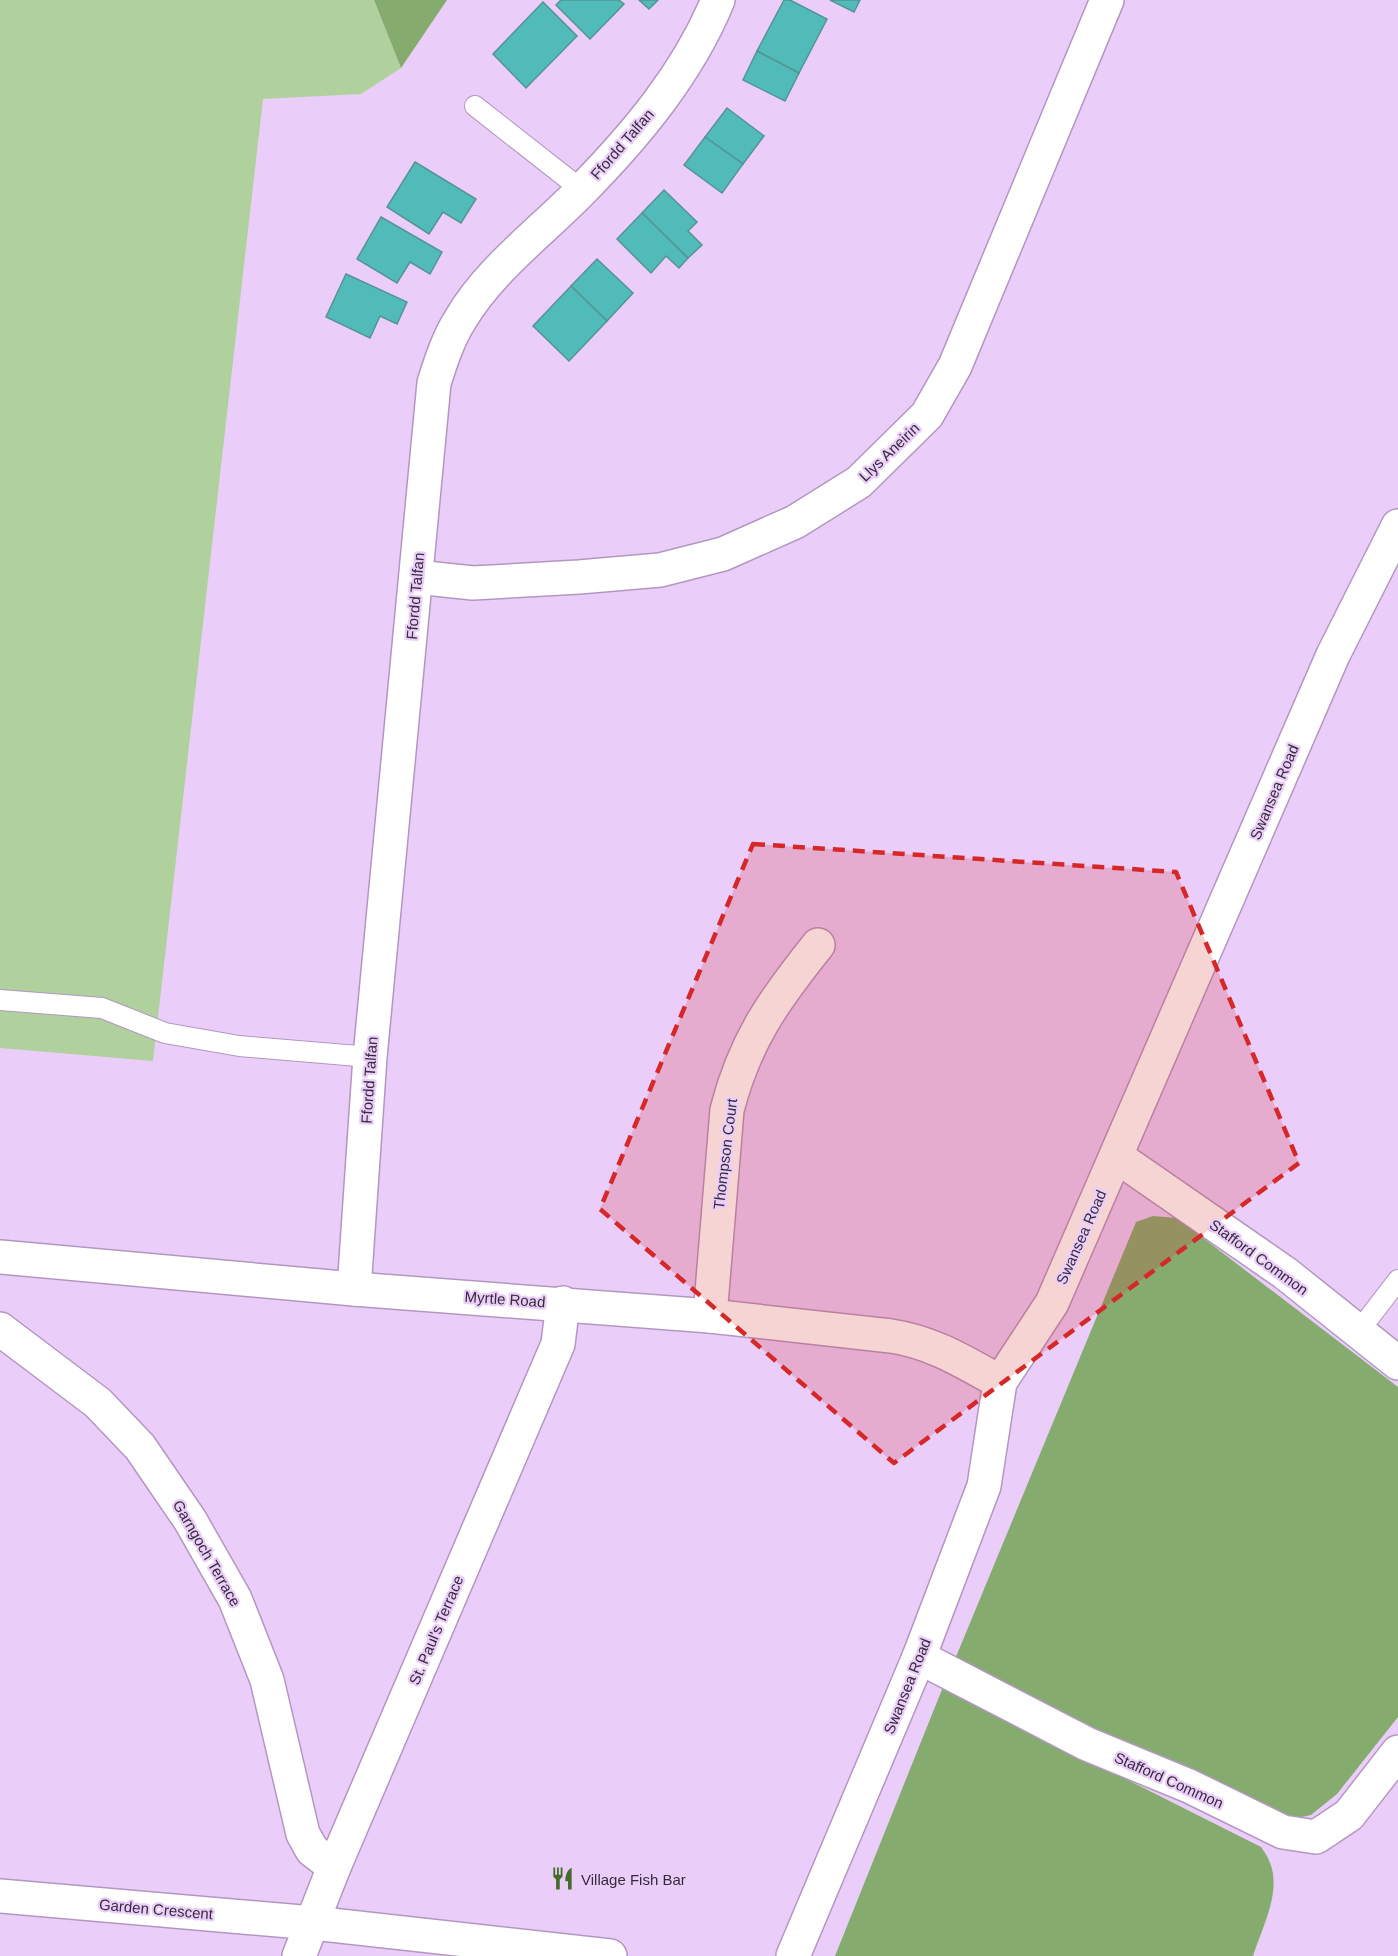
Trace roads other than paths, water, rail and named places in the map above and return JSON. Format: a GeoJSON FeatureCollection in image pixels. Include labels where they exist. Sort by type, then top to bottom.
{"type":"FeatureCollection","features":[{"type":"Feature","properties":{"kind":"street","name":"Ffordd Talfan"},"geometry":{"type":"LineString","coordinates":[[354,1289],[370,1057],[434,383],[444,352],[459,320],[482,288],[582,189],[634,133],[672,84],[706,30],[718,0]]}},
{"type":"Feature","properties":{"kind":"street","name":"Llys Aneirin"},"geometry":{"type":"LineString","coordinates":[[417,577],[473,583],[660,570],[723,554],[795,522],[859,482],[927,415],[955,366],[1107,0]]}},
{"type":"Feature","properties":{"kind":"street","name":"Swansea Road"},"geometry":{"type":"LineString","coordinates":[[793,1956],[919,1657],[984,1486],[1000,1382],[1052,1303],[1333,656],[1398,526]]}},
{"type":"Feature","properties":{"kind":"street","name":"Thompson Court"},"geometry":{"type":"LineString","coordinates":[[710,1316],[727,1110],[735,1078],[751,1040],[775,999],[819,945]]}},
{"type":"Feature","properties":{"kind":"street","name":"Stafford Common"},"geometry":{"type":"LineString","coordinates":[[1116,1156],[1285,1273],[1398,1363]]}},
{"type":"Feature","properties":{"kind":"street","name":"Myrtle Road"},"geometry":{"type":"LineString","coordinates":[[0,1257],[354,1289],[563,1303],[710,1316],[913,1339],[943,1350],[1000,1382]]}},
{"type":"Feature","properties":{"kind":"street","name":"St. Paul's Terrace"},"geometry":{"type":"LineString","coordinates":[[299,1956],[334,1867],[558,1344],[563,1303]]}},
{"type":"Feature","properties":{"kind":"street","name":"Garngoch Terrace"},"geometry":{"type":"LineString","coordinates":[[0,1329],[98,1403],[140,1446],[190,1520],[235,1599],[267,1680],[303,1834],[312,1850],[334,1867]]}},
{"type":"Feature","properties":{"kind":"street","name":"Stafford Common"},"geometry":{"type":"LineString","coordinates":[[919,1657],[1087,1744],[1189,1786],[1283,1832],[1316,1837],[1349,1815],[1398,1752]]}},
{"type":"Feature","properties":{"kind":"street","name":"Garden Crescent"},"geometry":{"type":"LineString","coordinates":[[0,1896],[313,1923],[610,1956]]}},
{"type":"Feature","properties":{"kind":"lane"},"geometry":{"type":"LineString","coordinates":[[475,106],[582,189]]}},
{"type":"Feature","properties":{"kind":"lane"},"geometry":{"type":"LineString","coordinates":[[0,1000],[102,1008],[165,1034],[240,1046],[370,1057]]}},
{"type":"Feature","properties":{"kind":"lane"},"geometry":{"type":"LineString","coordinates":[[1358,1332],[1398,1280]]}},
{"type":"Feature","properties":{"kind":"place","name":"Village Fish Bar"},"geometry":{"type":"Point","coordinates":[563,1879]}}]}
